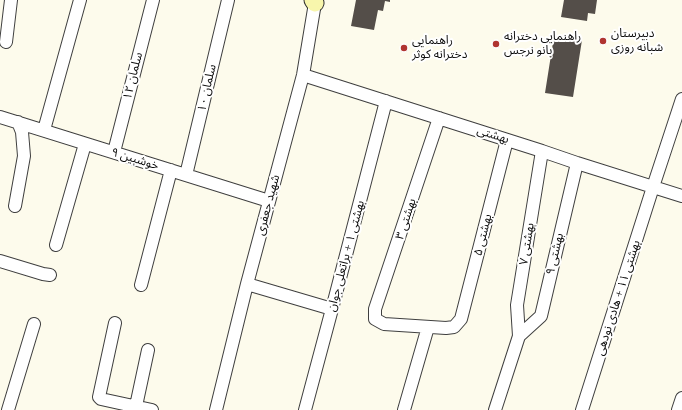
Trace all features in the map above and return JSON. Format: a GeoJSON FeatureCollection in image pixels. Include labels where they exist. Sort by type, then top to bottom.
{"type":"FeatureCollection","features":[{"type":"Feature","properties":{"kind":"street"},"geometry":{"type":"LineString","coordinates":[[6,42],[11,0]]}},
{"type":"Feature","properties":{"kind":"street"},"geometry":{"type":"LineString","coordinates":[[44,130],[80,0]]}},
{"type":"Feature","properties":{"kind":"street","name":"سلمان ۱۲"},"geometry":{"type":"LineString","coordinates":[[114,152],[153,0]]}},
{"type":"Feature","properties":{"kind":"street","name":"سلمان ۱۰"},"geometry":{"type":"LineString","coordinates":[[186,175],[228,0]]}},
{"type":"Feature","properties":{"kind":"street","name":"شهید جعفری"},"geometry":{"type":"LineString","coordinates":[[216,410],[247,284],[303,75],[314,1]]}},
{"type":"Feature","properties":{"kind":"street","name":"بهشتی"},"geometry":{"type":"LineString","coordinates":[[303,75],[682,196]]}},
{"type":"Feature","properties":{"kind":"street","name":"بهشتی ۱۱ + هادی نودهی"},"geometry":{"type":"LineString","coordinates":[[582,410],[682,99]]}},
{"type":"Feature","properties":{"kind":"street","name":"بهشتی ۱ + براتعلی جوان"},"geometry":{"type":"LineString","coordinates":[[305,410],[386,101]]}},
{"type":"Feature","properties":{"kind":"street","name":"خوشبین ۹"},"geometry":{"type":"LineString","coordinates":[[0,117],[269,201]]}},
{"type":"Feature","properties":{"kind":"street","name":"بهشتی ۳"},"geometry":{"type":"LineString","coordinates":[[428,327],[384,324],[375,319],[376,309],[439,118]]}},
{"type":"Feature","properties":{"kind":"street"},"geometry":{"type":"LineString","coordinates":[[15,206],[24,156],[22,132],[18,122]]}},
{"type":"Feature","properties":{"kind":"street","name":"بهشتی ۵"},"geometry":{"type":"LineString","coordinates":[[428,327],[454,327],[461,319],[507,140]]}},
{"type":"Feature","properties":{"kind":"street"},"geometry":{"type":"LineString","coordinates":[[56,245],[86,144]]}},
{"type":"Feature","properties":{"kind":"street","name":"بهشتی ۷"},"geometry":{"type":"LineString","coordinates":[[518,336],[517,305],[542,151]]}},
{"type":"Feature","properties":{"kind":"street","name":"بهشتی ۹"},"geometry":{"type":"LineString","coordinates":[[518,336],[541,316],[577,163]]}},
{"type":"Feature","properties":{"kind":"street"},"geometry":{"type":"LineString","coordinates":[[141,285],[171,170]]}},
{"type":"Feature","properties":{"kind":"street"},"geometry":{"type":"LineString","coordinates":[[0,261],[50,275]]}},
{"type":"Feature","properties":{"kind":"street"},"geometry":{"type":"LineString","coordinates":[[247,284],[332,309]]}},
{"type":"Feature","properties":{"kind":"street"},"geometry":{"type":"LineString","coordinates":[[115,323],[99,397],[110,405],[136,406],[152,410]]}},
{"type":"Feature","properties":{"kind":"street"},"geometry":{"type":"LineString","coordinates":[[8,410],[34,324]]}},
{"type":"Feature","properties":{"kind":"street"},"geometry":{"type":"LineString","coordinates":[[404,410],[428,327]]}},
{"type":"Feature","properties":{"kind":"street"},"geometry":{"type":"LineString","coordinates":[[495,410],[518,336]]}},
{"type":"Feature","properties":{"kind":"street"},"geometry":{"type":"LineString","coordinates":[[136,406],[148,350]]}},
{"type":"Feature","properties":{"kind":"street"},"geometry":{"type":"LineString","coordinates":[[678,410],[682,398]]}},
{"type":"Feature","properties":{"kind":"building"},"geometry":{"type":"Polygon","coordinates":[[[356,0],[390,0],[390,2],[385,1],[383,11],[378,10],[374,30],[351,26],[356,0]]]}},
{"type":"Feature","properties":{"kind":"building"},"geometry":{"type":"Polygon","coordinates":[[[564,0],[597,0],[595,14],[588,13],[587,21],[561,17],[564,0]]]}},
{"type":"Feature","properties":{"kind":"building"},"geometry":{"type":"Polygon","coordinates":[[[554,36],[582,40],[573,97],[545,93],[554,36]]]}},
{"type":"Feature","properties":{"kind":"place","name":"دبیرستان شبانه روزی"},"geometry":{"type":"Point","coordinates":[603,41]}},
{"type":"Feature","properties":{"kind":"place","name":"راهنمایی دخترانه بانو نرجس"},"geometry":{"type":"Point","coordinates":[496,44]}},
{"type":"Feature","properties":{"kind":"place","name":"راهنمایی دخترانه کوثر"},"geometry":{"type":"Point","coordinates":[404,48]}}]}
